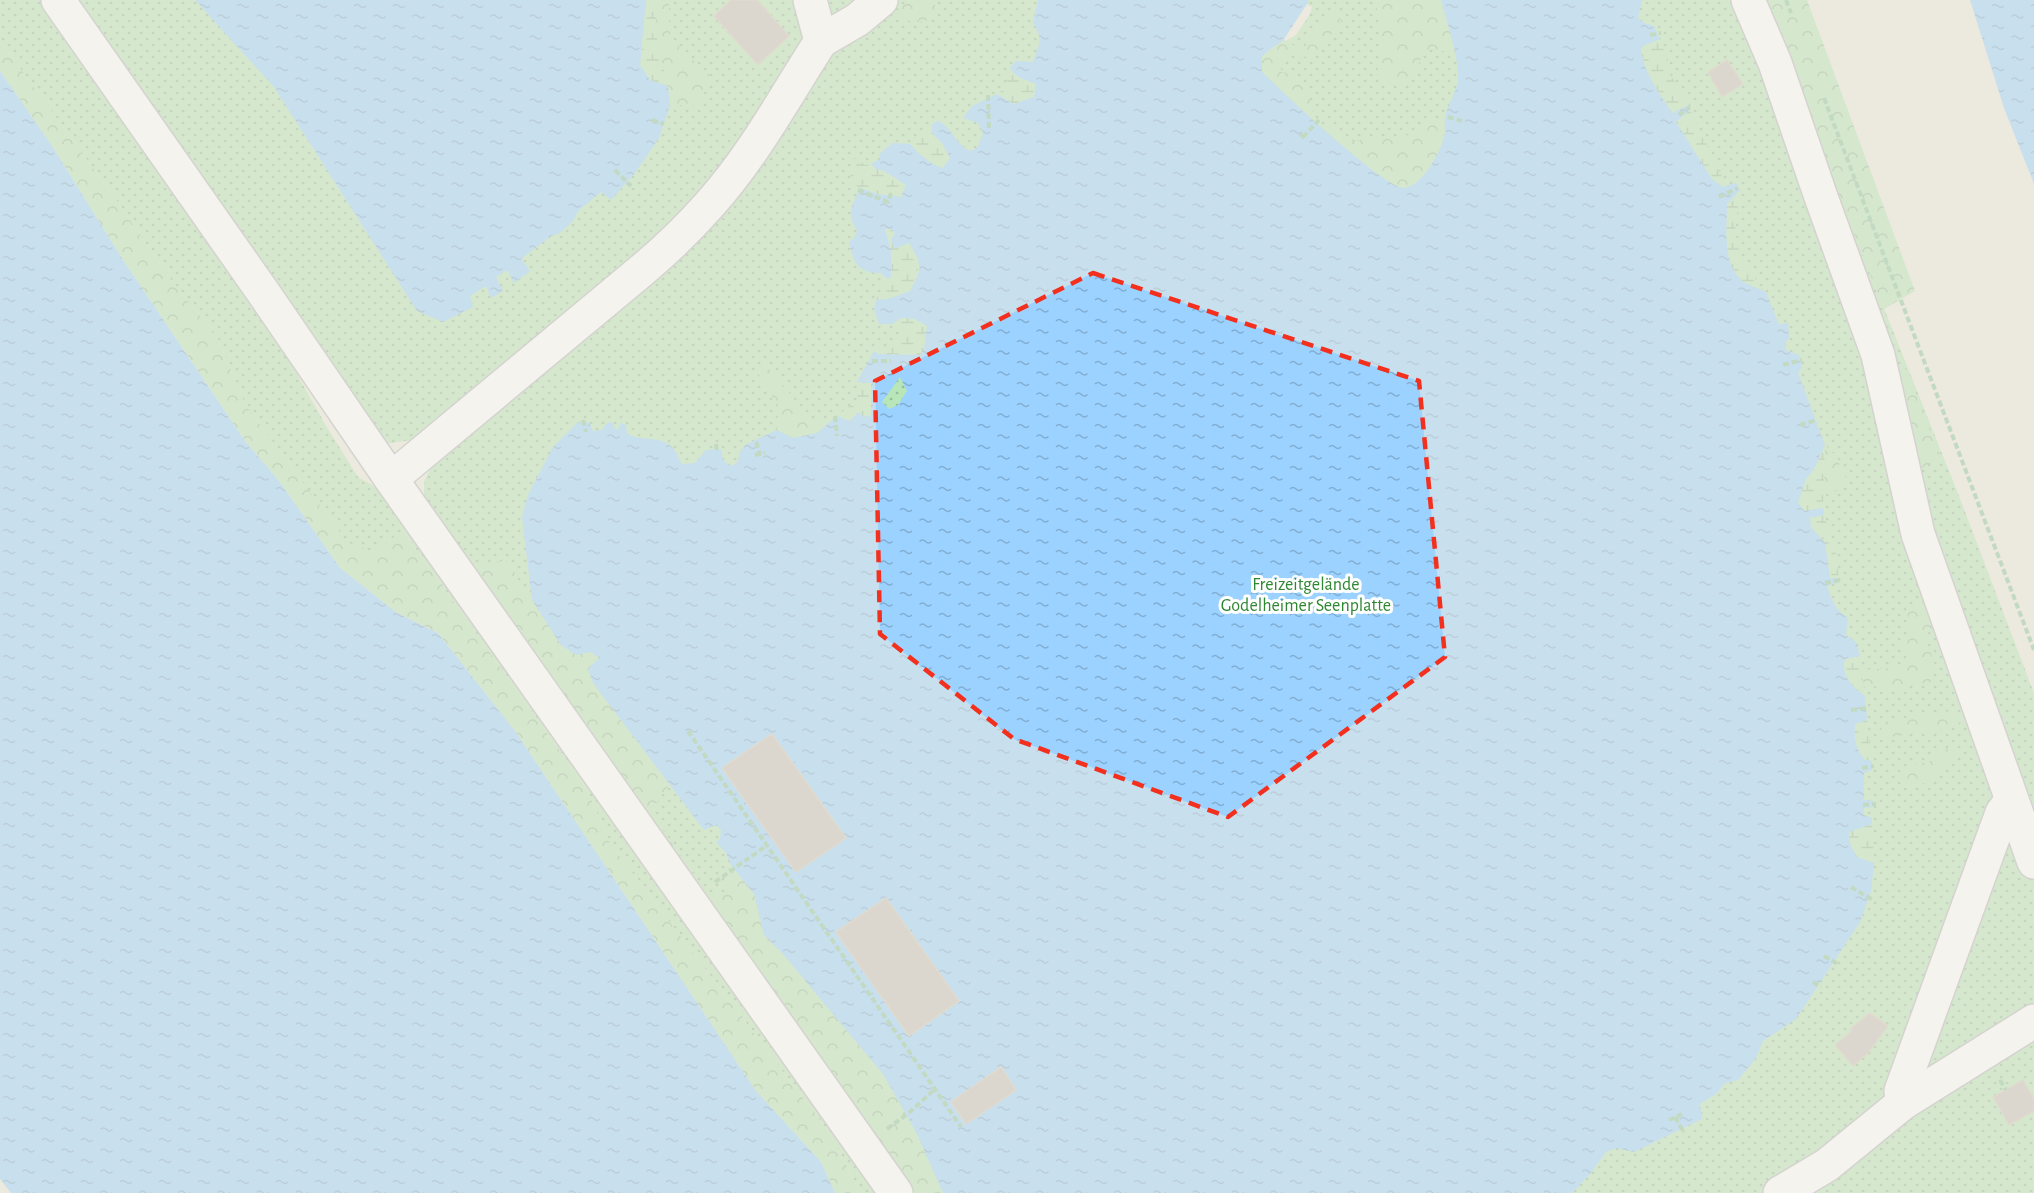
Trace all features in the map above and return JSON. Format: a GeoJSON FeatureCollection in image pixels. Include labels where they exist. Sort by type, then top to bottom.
{"type":"FeatureCollection","features":[{"type":"Feature","properties":{"kind":"lane"},"geometry":{"type":"LineString","coordinates":[[58,0],[391,479],[896,1193]]}},
{"type":"Feature","properties":{"kind":"lane"},"geometry":{"type":"LineString","coordinates":[[810,0],[821,41]]}},
{"type":"Feature","properties":{"kind":"lane"},"geometry":{"type":"LineString","coordinates":[[391,479],[670,246],[712,203],[749,152],[821,41],[857,20],[881,0]]}},
{"type":"Feature","properties":{"kind":"lane"},"geometry":{"type":"LineString","coordinates":[[1748,0],[1775,63],[1878,356],[1918,534],[2034,861]]}},
{"type":"Feature","properties":{"kind":"lane"},"geometry":{"type":"LineString","coordinates":[[1903,1103],[1901,1091],[2002,813],[2011,801]]}},
{"type":"Feature","properties":{"kind":"lane"},"geometry":{"type":"LineString","coordinates":[[1780,1193],[1827,1165],[1903,1103],[2034,1021]]}},
{"type":"Feature","properties":{"kind":"path"},"geometry":{"type":"LineString","coordinates":[[1786,0],[1795,22]]}},
{"type":"Feature","properties":{"kind":"path"},"geometry":{"type":"LineString","coordinates":[[1650,35],[1661,33]]}},
{"type":"Feature","properties":{"kind":"path"},"geometry":{"type":"LineString","coordinates":[[1820,90],[2034,650]]}},
{"type":"Feature","properties":{"kind":"path"},"geometry":{"type":"LineString","coordinates":[[988,95],[988,129]]}},
{"type":"Feature","properties":{"kind":"path"},"geometry":{"type":"LineString","coordinates":[[1679,115],[1690,107]]}},
{"type":"Feature","properties":{"kind":"path"},"geometry":{"type":"LineString","coordinates":[[1448,117],[1462,121]]}},
{"type":"Feature","properties":{"kind":"path"},"geometry":{"type":"LineString","coordinates":[[652,120],[664,124]]}},
{"type":"Feature","properties":{"kind":"path"},"geometry":{"type":"LineString","coordinates":[[1303,137],[1319,120]]}},
{"type":"Feature","properties":{"kind":"path"},"geometry":{"type":"LineString","coordinates":[[615,170],[631,186]]}},
{"type":"Feature","properties":{"kind":"path"},"geometry":{"type":"LineString","coordinates":[[1719,197],[1738,188]]}},
{"type":"Feature","properties":{"kind":"path"},"geometry":{"type":"LineString","coordinates":[[858,189],[888,202],[891,193]]}},
{"type":"Feature","properties":{"kind":"path"},"geometry":{"type":"LineString","coordinates":[[1783,365],[1802,360]]}},
{"type":"Feature","properties":{"kind":"path"},"geometry":{"type":"LineString","coordinates":[[872,361],[891,361]]}},
{"type":"Feature","properties":{"kind":"path"},"geometry":{"type":"LineString","coordinates":[[835,416],[838,436]]}},
{"type":"Feature","properties":{"kind":"path"},"geometry":{"type":"LineString","coordinates":[[583,420],[586,432]]}},
{"type":"Feature","properties":{"kind":"path"},"geometry":{"type":"LineString","coordinates":[[1800,425],[1817,420]]}},
{"type":"Feature","properties":{"kind":"path"},"geometry":{"type":"LineString","coordinates":[[756,442],[760,454]]}},
{"type":"Feature","properties":{"kind":"path"},"geometry":{"type":"LineString","coordinates":[[716,444],[717,451]]}},
{"type":"Feature","properties":{"kind":"path"},"geometry":{"type":"LineString","coordinates":[[1826,583],[1840,580]]}},
{"type":"Feature","properties":{"kind":"path"},"geometry":{"type":"LineString","coordinates":[[1851,710],[1869,708]]}},
{"type":"Feature","properties":{"kind":"path"},"geometry":{"type":"LineString","coordinates":[[688,731],[961,1127]]}},
{"type":"Feature","properties":{"kind":"path"},"geometry":{"type":"LineString","coordinates":[[1862,768],[1874,766]]}},
{"type":"Feature","properties":{"kind":"path"},"geometry":{"type":"LineString","coordinates":[[1863,805],[1876,804]]}},
{"type":"Feature","properties":{"kind":"path"},"geometry":{"type":"LineString","coordinates":[[713,883],[766,846]]}},
{"type":"Feature","properties":{"kind":"path"},"geometry":{"type":"LineString","coordinates":[[1851,887],[1873,900]]}},
{"type":"Feature","properties":{"kind":"path"},"geometry":{"type":"LineString","coordinates":[[1824,956],[1838,964]]}},
{"type":"Feature","properties":{"kind":"path"},"geometry":{"type":"LineString","coordinates":[[1813,981],[1821,987]]}},
{"type":"Feature","properties":{"kind":"path"},"geometry":{"type":"LineString","coordinates":[[885,1130],[910,1112],[935,1089]]}},
{"type":"Feature","properties":{"kind":"path"},"geometry":{"type":"LineString","coordinates":[[1669,1120],[1682,1114]]}},
{"type":"Feature","properties":{"kind":"path"},"geometry":{"type":"LineString","coordinates":[[1675,1117],[1684,1133]]}},
{"type":"Feature","properties":{"kind":"highlighted area"},"geometry":{"type":"Polygon","coordinates":[[[1093,273],[1419,381],[1445,657],[1228,817],[1014,739],[880,634],[875,381],[1093,273]]]}},
{"type":"Feature","properties":{"kind":"green space"},"geometry":{"type":"Polygon","coordinates":[[[0,0],[46,0],[249,288],[325,424],[358,477],[381,490],[886,1193],[861,1193],[828,1131],[609,842],[587,789],[403,531],[374,552],[347,543],[245,404],[216,334],[178,290],[110,191],[0,41],[0,0]]]}},
{"type":"Feature","properties":{"kind":"green space","name":"Freizeitgelände Godelheimer Seenplatte"},"geometry":{"type":"Polygon","coordinates":[[[70,0],[1761,0],[1959,496],[2034,693],[2034,1193],[903,1193],[424,511],[424,482],[431,467],[426,438],[384,444],[70,0]]]}},
{"type":"Feature","properties":{"kind":"green space"},"geometry":{"type":"Polygon","coordinates":[[[646,0],[662,0],[656,20],[656,31],[668,86],[650,80],[640,65],[646,0]]]}},
{"type":"Feature","properties":{"kind":"green space"},"geometry":{"type":"Polygon","coordinates":[[[662,0],[669,0],[669,34],[683,51],[709,74],[701,106],[670,105],[655,39],[657,12],[662,0]]]}},
{"type":"Feature","properties":{"kind":"green space"},"geometry":{"type":"Polygon","coordinates":[[[907,0],[935,0],[930,20],[913,23],[896,14],[907,0]]]}},
{"type":"Feature","properties":{"kind":"green space"},"geometry":{"type":"Polygon","coordinates":[[[1376,0],[1441,0],[1454,53],[1430,49],[1423,52],[1414,78],[1396,86],[1377,76],[1380,45],[1376,0]]]}},
{"type":"Feature","properties":{"kind":"green space"},"geometry":{"type":"Polygon","coordinates":[[[1761,0],[1807,0],[1915,291],[1884,309],[1761,0]]]}},
{"type":"Feature","properties":{"kind":"green space"},"geometry":{"type":"Polygon","coordinates":[[[1339,7],[1341,21],[1321,48],[1301,59],[1288,54],[1281,59],[1281,72],[1296,78],[1306,88],[1311,103],[1312,119],[1262,72],[1262,57],[1268,49],[1284,39],[1302,51],[1324,16],[1339,7]]]}},
{"type":"Feature","properties":{"kind":"green space"},"geometry":{"type":"Polygon","coordinates":[[[1660,39],[1668,60],[1668,71],[1689,105],[1673,114],[1652,82],[1642,56],[1641,47],[1660,39]]]}},
{"type":"Feature","properties":{"kind":"green space"},"geometry":{"type":"Polygon","coordinates":[[[0,41],[110,191],[178,290],[216,334],[245,404],[347,542],[374,552],[403,531],[587,789],[609,842],[828,1131],[861,1193],[835,1193],[821,1162],[756,1091],[515,731],[438,633],[397,613],[340,568],[279,481],[245,441],[123,260],[52,146],[0,71],[0,41]]]}},
{"type":"Feature","properties":{"kind":"green space"},"geometry":{"type":"Polygon","coordinates":[[[1011,71],[1036,84],[1034,97],[1014,104],[997,94],[1003,90],[1011,71]]]}},
{"type":"Feature","properties":{"kind":"green space"},"geometry":{"type":"Polygon","coordinates":[[[1690,110],[1722,177],[1730,185],[1723,187],[1712,179],[1675,122],[1690,110]]]}},
{"type":"Feature","properties":{"kind":"green space"},"geometry":{"type":"Polygon","coordinates":[[[1433,118],[1444,120],[1440,152],[1430,168],[1415,183],[1405,188],[1387,181],[1376,173],[1323,128],[1327,125],[1352,141],[1419,134],[1433,118]]]}},
{"type":"Feature","properties":{"kind":"green space"},"geometry":{"type":"Polygon","coordinates":[[[931,127],[950,158],[943,168],[933,164],[910,144],[931,127]]]}},
{"type":"Feature","properties":{"kind":"green space"},"geometry":{"type":"Polygon","coordinates":[[[855,158],[865,165],[871,164],[906,185],[901,198],[877,194],[848,183],[855,158]]]}},
{"type":"Feature","properties":{"kind":"green space"},"geometry":{"type":"Polygon","coordinates":[[[1740,190],[1735,231],[1742,260],[1763,290],[1741,280],[1730,264],[1726,244],[1727,204],[1740,190]]]}},
{"type":"Feature","properties":{"kind":"green space"},"geometry":{"type":"Polygon","coordinates":[[[884,229],[908,243],[917,255],[918,268],[910,291],[888,299],[876,300],[887,279],[891,277],[891,251],[884,229]]]}},
{"type":"Feature","properties":{"kind":"green space"},"geometry":{"type":"Polygon","coordinates":[[[901,318],[916,319],[927,326],[924,350],[920,355],[878,354],[874,351],[890,345],[897,337],[898,332],[892,324],[901,318]]]}},
{"type":"Feature","properties":{"kind":"green space"},"geometry":{"type":"Polygon","coordinates":[[[1903,363],[1941,458],[1914,472],[1888,368],[1903,363]]]}},
{"type":"Feature","properties":{"kind":"green space"},"geometry":{"type":"Polygon","coordinates":[[[753,365],[768,367],[813,422],[829,418],[828,425],[815,433],[803,436],[777,430],[778,406],[753,365]]]}},
{"type":"Feature","properties":{"kind":"green space"},"geometry":{"type":"Polygon","coordinates":[[[857,382],[871,383],[871,415],[850,421],[837,416],[857,400],[859,385],[857,382]]]}},
{"type":"Feature","properties":{"kind":"green space"},"geometry":{"type":"Polygon","coordinates":[[[1825,445],[1835,455],[1847,480],[1841,489],[1824,495],[1825,445]]]}},
{"type":"Feature","properties":{"kind":"green space"},"geometry":{"type":"Polygon","coordinates":[[[1825,445],[1823,508],[1804,511],[1798,502],[1806,478],[1814,469],[1825,445]]]}},
{"type":"Feature","properties":{"kind":"green space"},"geometry":{"type":"Polygon","coordinates":[[[1824,515],[1836,552],[1839,578],[1830,578],[1825,543],[1811,528],[1810,518],[1824,515]]]}},
{"type":"Feature","properties":{"kind":"green space"},"geometry":{"type":"Polygon","coordinates":[[[506,561],[561,645],[591,652],[599,658],[593,683],[670,784],[650,812],[707,892],[727,892],[725,874],[731,865],[754,894],[764,935],[783,954],[883,1074],[916,1132],[943,1193],[903,1193],[470,574],[487,562],[506,561]]]}},
{"type":"Feature","properties":{"kind":"green space"},"geometry":{"type":"Polygon","coordinates":[[[1927,599],[1935,625],[1925,636],[1935,665],[1931,681],[1891,691],[1863,683],[1862,670],[1888,668],[1907,662],[1903,643],[1906,637],[1911,637],[1906,607],[1927,599]]]}},
{"type":"Feature","properties":{"kind":"green space"},"geometry":{"type":"Polygon","coordinates":[[[1860,656],[1865,696],[1852,685],[1843,665],[1844,659],[1860,656]]]}},
{"type":"Feature","properties":{"kind":"green space"},"geometry":{"type":"Polygon","coordinates":[[[1944,711],[1960,714],[1960,722],[1954,728],[1883,738],[1881,729],[1889,721],[1944,711]]]}},
{"type":"Feature","properties":{"kind":"green space"},"geometry":{"type":"Polygon","coordinates":[[[1867,720],[1872,761],[1865,761],[1857,748],[1855,739],[1855,724],[1867,720]]]}},
{"type":"Feature","properties":{"kind":"green space"},"geometry":{"type":"Polygon","coordinates":[[[1952,748],[1957,756],[1941,773],[1928,781],[1906,788],[1897,779],[1902,768],[1931,761],[1940,750],[1952,748]]]}},
{"type":"Feature","properties":{"kind":"green space"},"geometry":{"type":"Polygon","coordinates":[[[1872,824],[1874,863],[1857,857],[1850,844],[1849,831],[1872,824]]]}},
{"type":"Feature","properties":{"kind":"water"},"geometry":{"type":"Polygon","coordinates":[[[195,0],[646,0],[640,65],[650,80],[668,86],[670,105],[659,138],[635,173],[611,200],[601,192],[579,210],[572,222],[560,233],[551,236],[521,259],[530,271],[514,283],[507,270],[496,277],[503,291],[491,298],[486,286],[470,296],[473,307],[443,322],[417,311],[274,87],[195,0]]]}},
{"type":"Feature","properties":{"kind":"water","name":"Freizeitgelände Godelheimer Seenplatte"},"geometry":{"type":"Polygon","coordinates":[[[1038,0],[1308,0],[1304,18],[1295,31],[1262,57],[1262,72],[1355,156],[1392,184],[1403,188],[1410,187],[1417,182],[1436,158],[1445,131],[1446,113],[1457,84],[1458,71],[1455,53],[1441,0],[1642,0],[1638,18],[1654,26],[1660,39],[1641,47],[1652,82],[1672,113],[1689,105],[1690,110],[1676,122],[1712,179],[1723,187],[1736,183],[1740,190],[1727,204],[1726,234],[1731,264],[1741,280],[1766,292],[1779,325],[1788,322],[1789,338],[1786,342],[1786,350],[1799,355],[1802,367],[1798,373],[1825,445],[1814,469],[1806,479],[1798,502],[1804,511],[1823,508],[1824,515],[1810,518],[1811,527],[1825,543],[1830,578],[1839,578],[1839,582],[1827,586],[1837,608],[1848,618],[1846,635],[1856,642],[1860,656],[1845,659],[1844,670],[1852,685],[1865,696],[1867,720],[1855,724],[1855,739],[1857,748],[1865,760],[1872,761],[1872,770],[1864,773],[1864,800],[1874,801],[1874,807],[1864,808],[1864,815],[1872,818],[1872,824],[1849,832],[1850,844],[1857,857],[1874,863],[1871,891],[1860,922],[1796,1019],[1763,1041],[1756,1058],[1738,1080],[1725,1083],[1716,1094],[1700,1104],[1702,1119],[1634,1152],[1616,1148],[1606,1152],[1591,1173],[1572,1193],[943,1193],[916,1132],[883,1074],[783,954],[764,935],[754,894],[716,842],[720,839],[721,830],[716,825],[704,830],[593,683],[588,669],[599,658],[591,652],[576,655],[561,645],[532,600],[522,517],[528,495],[553,447],[577,423],[589,422],[593,431],[602,430],[607,423],[612,422],[614,428],[618,430],[620,423],[626,425],[627,434],[667,443],[682,464],[695,463],[706,450],[721,449],[723,459],[731,466],[737,463],[745,445],[777,430],[793,438],[817,433],[837,416],[850,421],[858,412],[864,417],[871,415],[871,383],[857,382],[874,351],[878,354],[920,355],[924,349],[927,326],[915,319],[901,318],[892,324],[879,324],[874,309],[876,300],[888,299],[910,291],[919,271],[918,261],[909,243],[894,249],[891,239],[895,234],[891,229],[885,229],[891,250],[891,277],[887,279],[881,273],[867,272],[858,266],[849,242],[855,237],[857,230],[851,219],[853,204],[860,188],[877,194],[901,197],[906,185],[871,164],[880,159],[879,154],[893,143],[910,144],[933,164],[943,168],[950,158],[942,143],[932,133],[932,124],[938,121],[943,124],[966,149],[971,151],[978,147],[983,133],[978,123],[963,118],[972,106],[997,94],[1014,104],[1034,97],[1036,84],[1018,76],[1010,67],[1016,61],[1033,62],[1039,46],[1039,38],[1033,23],[1038,0]],[[900,377],[882,402],[889,409],[898,405],[907,391],[900,377]]]}},
{"type":"Feature","properties":{"kind":"water"},"geometry":{"type":"Polygon","coordinates":[[[1970,0],[2034,0],[2034,184],[2004,108],[1970,0]]]}},
{"type":"Feature","properties":{"kind":"water"},"geometry":{"type":"Polygon","coordinates":[[[0,71],[52,146],[123,260],[245,441],[279,481],[340,568],[397,613],[438,633],[515,731],[756,1091],[821,1162],[835,1193],[11,1193],[0,1179],[0,71]]]}},
{"type":"Feature","properties":{"kind":"pier"},"geometry":{"type":"Polygon","coordinates":[[[1307,4],[1312,7],[1310,14],[1296,35],[1286,41],[1284,39],[1307,4]]]}},
{"type":"Feature","properties":{"kind":"building"},"geometry":{"type":"Polygon","coordinates":[[[731,0],[757,0],[789,36],[758,65],[714,16],[731,0]]]}},
{"type":"Feature","properties":{"kind":"building"},"geometry":{"type":"Polygon","coordinates":[[[1727,60],[1743,84],[1722,97],[1708,72],[1727,60]]]}},
{"type":"Feature","properties":{"kind":"building"},"geometry":{"type":"Polygon","coordinates":[[[772,734],[846,838],[796,872],[722,768],[772,734]]]}},
{"type":"Feature","properties":{"kind":"building"},"geometry":{"type":"Polygon","coordinates":[[[886,898],[959,1001],[909,1036],[836,932],[886,898]]]}},
{"type":"Feature","properties":{"kind":"building"},"geometry":{"type":"Polygon","coordinates":[[[1870,1013],[1888,1026],[1867,1054],[1853,1066],[1835,1045],[1870,1013]]]}},
{"type":"Feature","properties":{"kind":"building"},"geometry":{"type":"Polygon","coordinates":[[[1001,1067],[1016,1090],[966,1124],[951,1102],[1001,1067]]]}},
{"type":"Feature","properties":{"kind":"building"},"geometry":{"type":"Polygon","coordinates":[[[2023,1080],[2034,1099],[2034,1111],[2009,1125],[1993,1097],[2023,1080]]]}}]}
